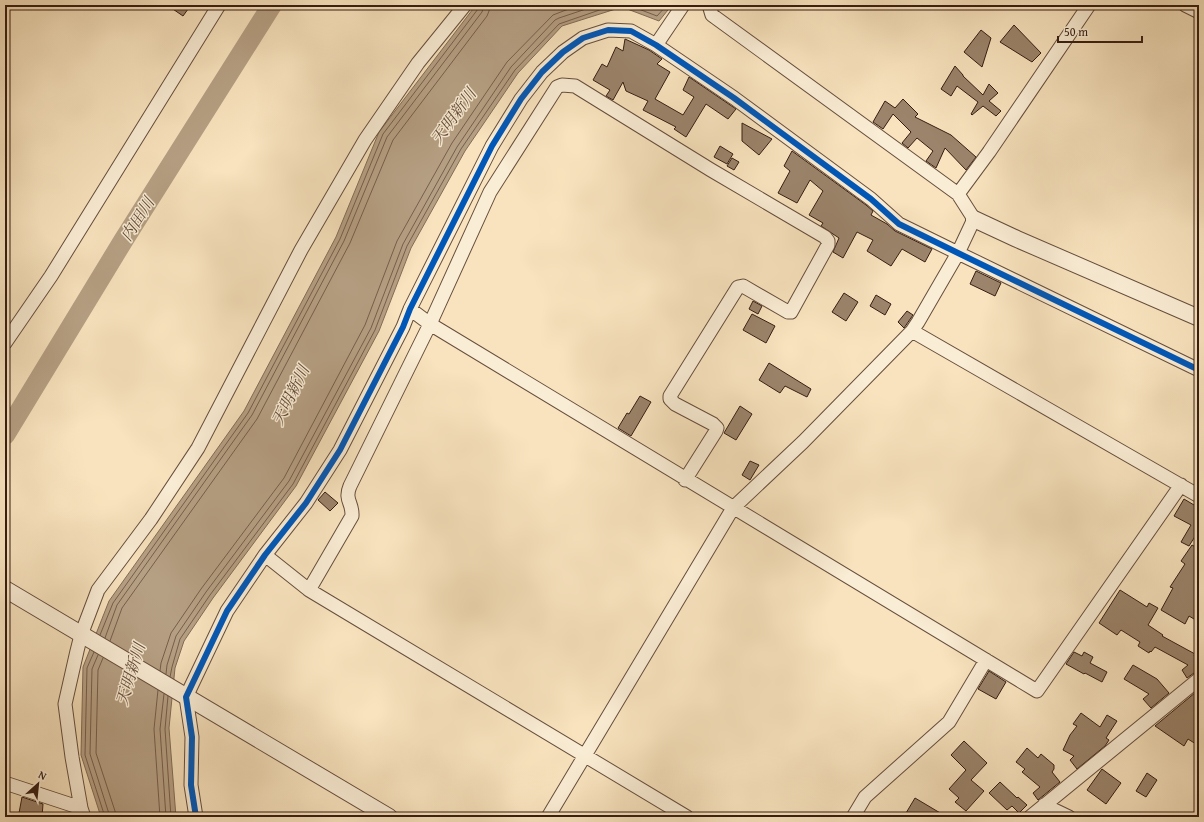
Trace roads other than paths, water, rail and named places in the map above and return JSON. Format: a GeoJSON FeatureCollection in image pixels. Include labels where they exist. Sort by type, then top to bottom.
{"type":"FeatureCollection","features":[{"type":"Feature","properties":{"kind":"street"},"geometry":{"type":"LineString","coordinates":[[5,343],[50,276],[220,5]]}},
{"type":"Feature","properties":{"kind":"street"},"geometry":{"type":"LineString","coordinates":[[82,813],[72,757],[65,704],[81,635],[98,590],[151,519],[198,448],[301,250],[365,140],[418,63],[465,5]]}},
{"type":"Feature","properties":{"kind":"street"},"geometry":{"type":"LineString","coordinates":[[656,45],[683,5]]}},
{"type":"Feature","properties":{"kind":"street"},"geometry":{"type":"LineString","coordinates":[[709,5],[712,15],[958,194],[974,219],[1199,318]]}},
{"type":"Feature","properties":{"kind":"street"},"geometry":{"type":"LineString","coordinates":[[958,194],[989,152],[1089,5]]}},
{"type":"Feature","properties":{"kind":"street"},"geometry":{"type":"LineString","coordinates":[[1185,5],[1199,12]]}},
{"type":"Feature","properties":{"kind":"street"},"geometry":{"type":"LineString","coordinates":[[196,817],[191,786],[192,737],[186,697],[227,611],[265,555],[306,503],[340,450],[403,327],[410,309],[492,146],[521,99],[542,72],[563,52],[583,38],[608,30],[631,32],[656,45],[734,98],[871,199],[899,224],[1199,370]]}},
{"type":"Feature","properties":{"kind":"street"},"geometry":{"type":"LineString","coordinates":[[309,590],[352,516],[347,498],[347,492],[430,324],[490,192],[557,88],[562,85],[575,86],[711,170],[825,237],[828,241],[828,245],[791,312],[788,312],[743,286],[738,287],[670,396],[670,399],[675,404],[717,428],[685,480]]}},
{"type":"Feature","properties":{"kind":"street"},"geometry":{"type":"LineString","coordinates":[[548,817],[586,756],[733,508],[803,442],[912,331],[958,252],[974,219]]}},
{"type":"Feature","properties":{"kind":"street"},"geometry":{"type":"LineString","coordinates":[[410,309],[430,324],[685,480],[1037,691],[1181,485]]}},
{"type":"Feature","properties":{"kind":"street"},"geometry":{"type":"LineString","coordinates":[[912,331],[1199,496]]}},
{"type":"Feature","properties":{"kind":"street"},"geometry":{"type":"LineString","coordinates":[[265,555],[309,590],[687,817]]}},
{"type":"Feature","properties":{"kind":"street"},"geometry":{"type":"LineString","coordinates":[[5,589],[389,817]]}},
{"type":"Feature","properties":{"kind":"street"},"geometry":{"type":"LineString","coordinates":[[854,817],[865,797],[949,722],[986,660]]}},
{"type":"Feature","properties":{"kind":"street"},"geometry":{"type":"LineString","coordinates":[[1030,817],[1199,679]]}},
{"type":"Feature","properties":{"kind":"street"},"geometry":{"type":"LineString","coordinates":[[5,783],[82,813]]}},
{"type":"Feature","properties":{"kind":"street"},"geometry":{"type":"LineString","coordinates":[[1044,805],[1069,817]]}},
{"type":"Feature","properties":{"kind":"water","name":"天明新川"},"geometry":{"type":"Polygon","coordinates":[[[476,5],[672,5],[659,21],[622,7],[562,26],[518,73],[465,151],[411,248],[379,331],[296,486],[213,598],[184,641],[175,668],[169,728],[176,817],[101,817],[81,755],[83,667],[109,601],[244,411],[336,237],[379,132],[476,5]]]}},
{"type":"Feature","properties":{"kind":"waterway","name":"内田川"},"geometry":{"type":"LineString","coordinates":[[5,435],[123,241],[272,5]]}}]}
